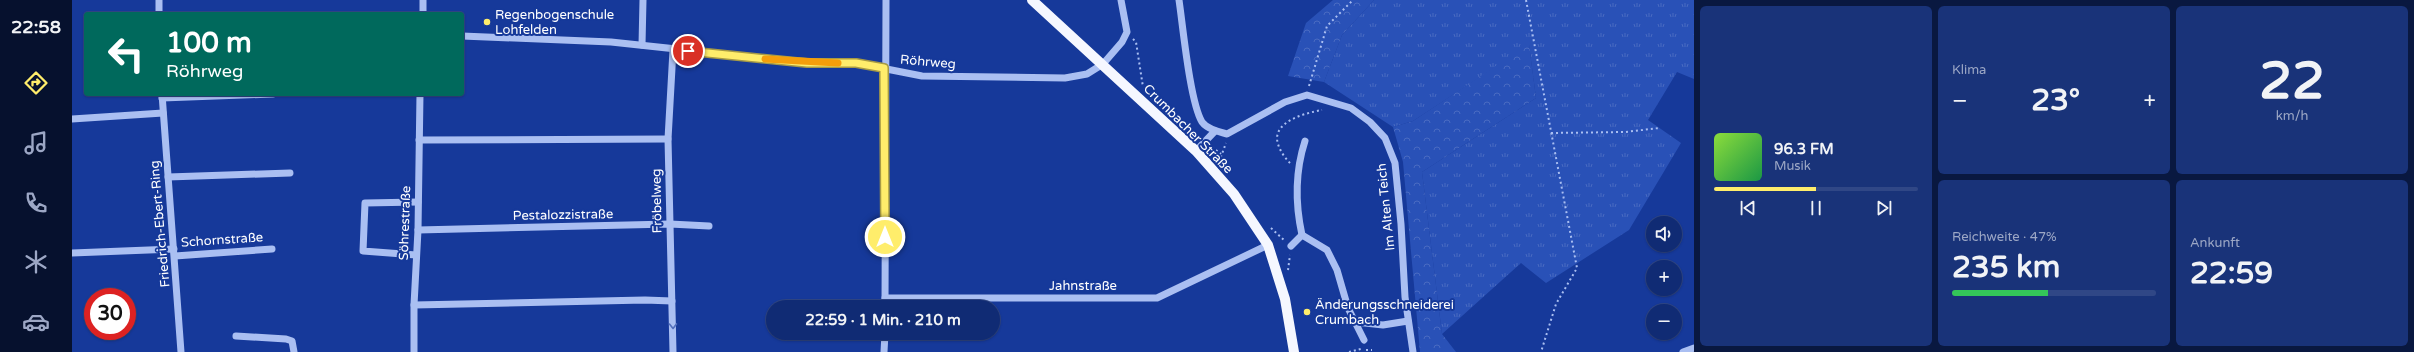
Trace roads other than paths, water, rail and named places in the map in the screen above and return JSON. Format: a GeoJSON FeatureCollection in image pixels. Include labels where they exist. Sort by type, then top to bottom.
{"type":"FeatureCollection","features":[{"type":"Feature","properties":{"kind":"main road","name":"Crumbacher Straße"},"geometry":{"type":"LineString","coordinates":[[1032,0],[1103,64],[1217,172],[1268,245],[1285,299],[1294,352]]}},
{"type":"Feature","properties":{"kind":"street"},"geometry":{"type":"LineString","coordinates":[[159,12],[160,0]]}},
{"type":"Feature","properties":{"kind":"street"},"geometry":{"type":"LineString","coordinates":[[423,12],[424,0]]}},
{"type":"Feature","properties":{"kind":"street"},"geometry":{"type":"LineString","coordinates":[[642,45],[643,0]]}},
{"type":"Feature","properties":{"kind":"street"},"geometry":{"type":"LineString","coordinates":[[885,298],[884,68],[886,0]]}},
{"type":"Feature","properties":{"kind":"street","name":"Röhrweg"},"geometry":{"type":"LineString","coordinates":[[464,36],[642,45],[673,50],[807,63],[856,63],[922,76],[1065,78],[1087,74],[1103,64],[1122,42],[1127,32],[1121,0]]}},
{"type":"Feature","properties":{"kind":"street"},"geometry":{"type":"LineString","coordinates":[[1179,0],[1196,106],[1203,123],[1215,131],[1196,151]]}},
{"type":"Feature","properties":{"kind":"street","name":"Fröbelweg"},"geometry":{"type":"LineString","coordinates":[[673,50],[668,139],[673,352]]}},
{"type":"Feature","properties":{"kind":"street","name":"Im Alten Teich"},"geometry":{"type":"LineString","coordinates":[[1215,131],[1227,134],[1285,102],[1307,95],[1351,108],[1370,122],[1385,138],[1395,163],[1408,321],[1413,352]]}},
{"type":"Feature","properties":{"kind":"street","name":"Friedrich-Ebert-Ring"},"geometry":{"type":"LineString","coordinates":[[162,96],[175,252],[181,352]]}},
{"type":"Feature","properties":{"kind":"street","name":"Söhrestraße"},"geometry":{"type":"LineString","coordinates":[[414,352],[420,96]]}},
{"type":"Feature","properties":{"kind":"street"},"geometry":{"type":"LineString","coordinates":[[72,119],[163,113]]}},
{"type":"Feature","properties":{"kind":"street"},"geometry":{"type":"LineString","coordinates":[[419,140],[668,139]]}},
{"type":"Feature","properties":{"kind":"street"},"geometry":{"type":"LineString","coordinates":[[1305,141],[1297,168],[1297,206],[1302,235],[1327,250],[1337,270],[1348,308],[1364,340]]}},
{"type":"Feature","properties":{"kind":"street"},"geometry":{"type":"LineString","coordinates":[[168,177],[290,173]]}},
{"type":"Feature","properties":{"kind":"street"},"geometry":{"type":"LineString","coordinates":[[416,255],[363,251],[364,210],[365,203],[418,202]]}},
{"type":"Feature","properties":{"kind":"street","name":"Pestalozzistraße"},"geometry":{"type":"LineString","coordinates":[[418,230],[670,224],[709,226]]}},
{"type":"Feature","properties":{"kind":"street"},"geometry":{"type":"LineString","coordinates":[[1291,246],[1302,235]]}},
{"type":"Feature","properties":{"kind":"street","name":"Jahnstraße"},"geometry":{"type":"LineString","coordinates":[[885,298],[1157,298],[1268,245]]}},
{"type":"Feature","properties":{"kind":"street","name":"Schornstraße"},"geometry":{"type":"LineString","coordinates":[[72,253],[272,249]]}},
{"type":"Feature","properties":{"kind":"street"},"geometry":{"type":"LineString","coordinates":[[414,305],[645,300],[672,301]]}},
{"type":"Feature","properties":{"kind":"street"},"geometry":{"type":"LineString","coordinates":[[1356,322],[1383,325],[1408,321]]}},
{"type":"Feature","properties":{"kind":"street"},"geometry":{"type":"LineString","coordinates":[[236,336],[286,339],[292,341],[294,352]]}},
{"type":"Feature","properties":{"kind":"street"},"geometry":{"type":"LineString","coordinates":[[884,352],[885,340]]}},
{"type":"Feature","properties":{"kind":"street"},"geometry":{"type":"LineString","coordinates":[[1683,352],[1694,348]]}},
{"type":"Feature","properties":{"kind":"place","name":"Regenbogenschule Lohfelden"},"geometry":{"type":"Point","coordinates":[487,22]}},
{"type":"Feature","properties":{"kind":"place","name":"Änderungsschneiderei Crumbach"},"geometry":{"type":"Point","coordinates":[1307,312]}}]}
